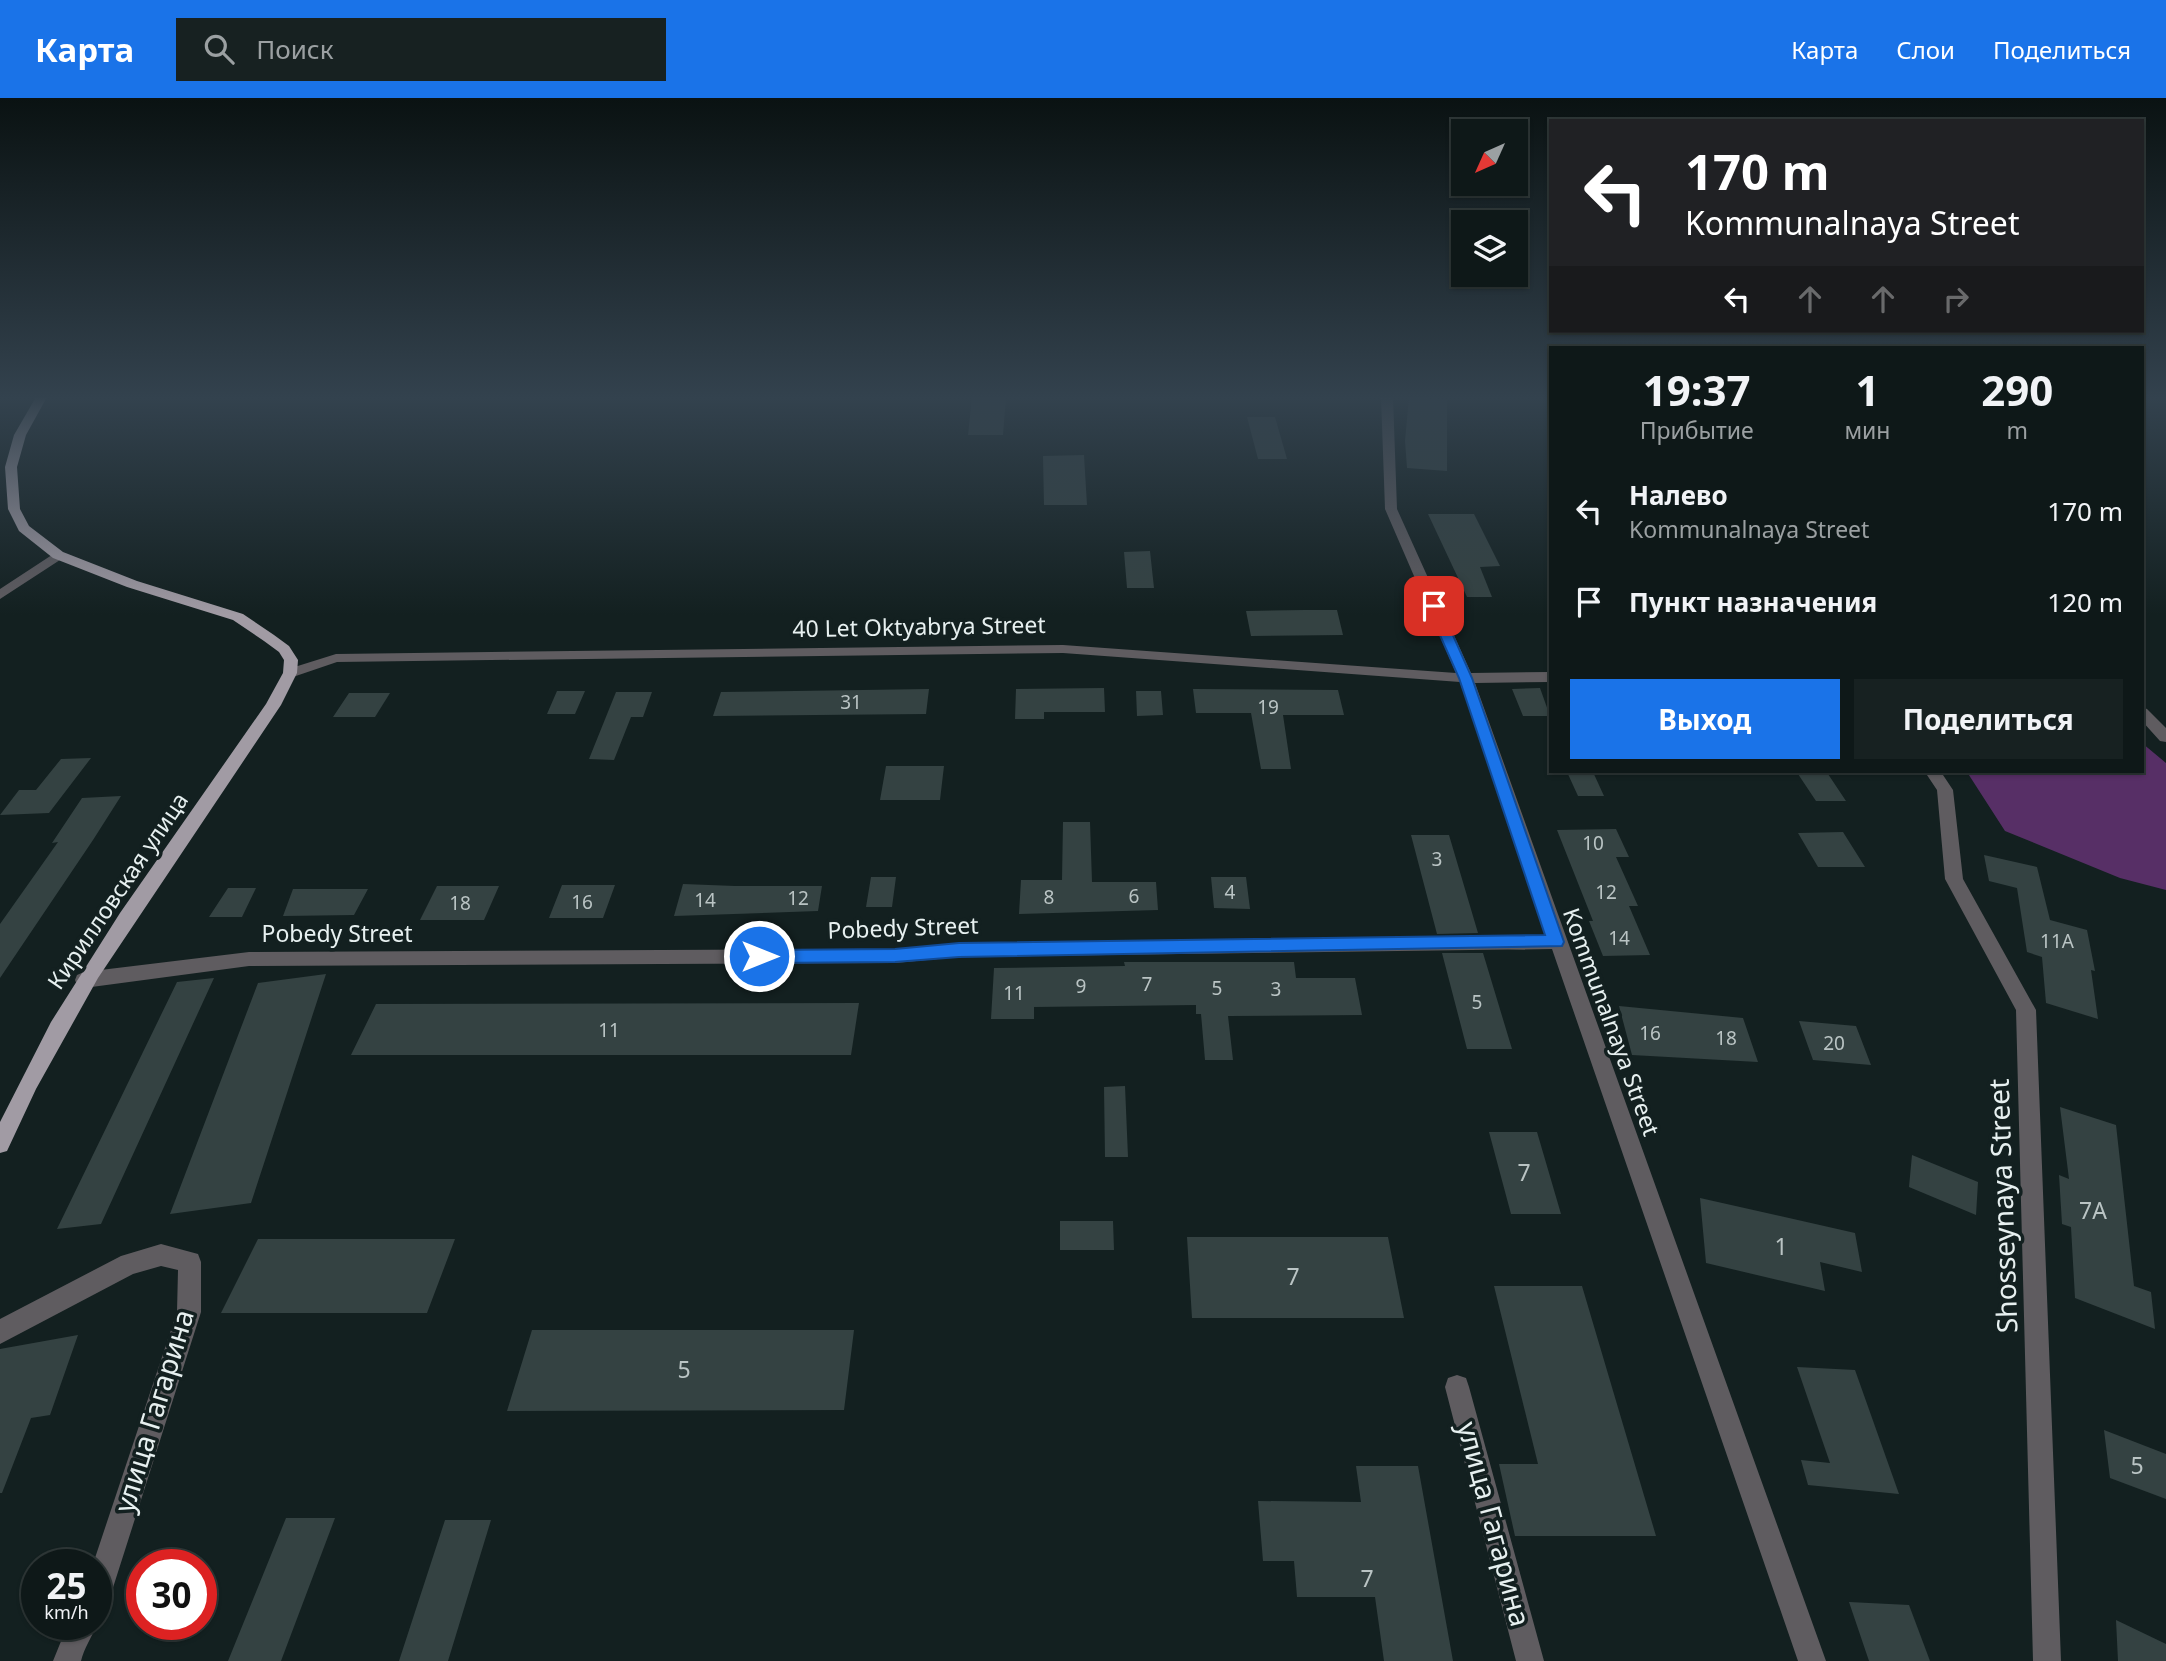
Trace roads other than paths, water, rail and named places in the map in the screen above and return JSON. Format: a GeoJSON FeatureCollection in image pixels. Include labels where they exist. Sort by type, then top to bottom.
{"type":"FeatureCollection","features":[{"type":"Feature","properties":{"kind":"main road"},"geometry":{"type":"LineString","coordinates":[[10,470],[14,509],[24,528],[58,555],[132,583],[238,617],[284,649],[291,660],[289,673]]}},
{"type":"Feature","properties":{"kind":"main road","name":"Кирилловская улица"},"geometry":{"type":"LineString","coordinates":[[0,1144],[17,1103],[84,980],[266,715],[289,673]]}},
{"type":"Feature","properties":{"kind":"street","name":"Kommunalnaya Street"},"geometry":{"type":"LineString","coordinates":[[1390,470],[1391,509],[1466,678],[1556,942],[1812,1661]]}},
{"type":"Feature","properties":{"kind":"street"},"geometry":{"type":"LineString","coordinates":[[0,595],[58,555]]}},
{"type":"Feature","properties":{"kind":"street","name":"40 Let Oktyabrya Street"},"geometry":{"type":"LineString","coordinates":[[289,673],[336,658],[1063,649],[1466,678],[1549,677]]}},
{"type":"Feature","properties":{"kind":"street"},"geometry":{"type":"LineString","coordinates":[[2144,714],[2166,737]]}},
{"type":"Feature","properties":{"kind":"street","name":"Shosseynaya Street"},"geometry":{"type":"LineString","coordinates":[[1934,773],[1945,790],[1954,879],[2026,1010],[2047,1661]]}},
{"type":"Feature","properties":{"kind":"street","name":"Pobedy Street"},"geometry":{"type":"LineString","coordinates":[[84,980],[249,959],[895,956],[959,950],[1556,942]]}},
{"type":"Feature","properties":{"kind":"street","name":"улица Гагарина"},"geometry":{"type":"LineString","coordinates":[[0,1332],[129,1264],[161,1255],[190,1262],[189,1312],[112,1549]]}},
{"type":"Feature","properties":{"kind":"street","name":"улица Гагарина"},"geometry":{"type":"LineString","coordinates":[[1457,1387],[1530,1661]]}},
{"type":"Feature","properties":{"kind":"street"},"geometry":{"type":"LineString","coordinates":[[67,1661],[74,1640]]}}]}
